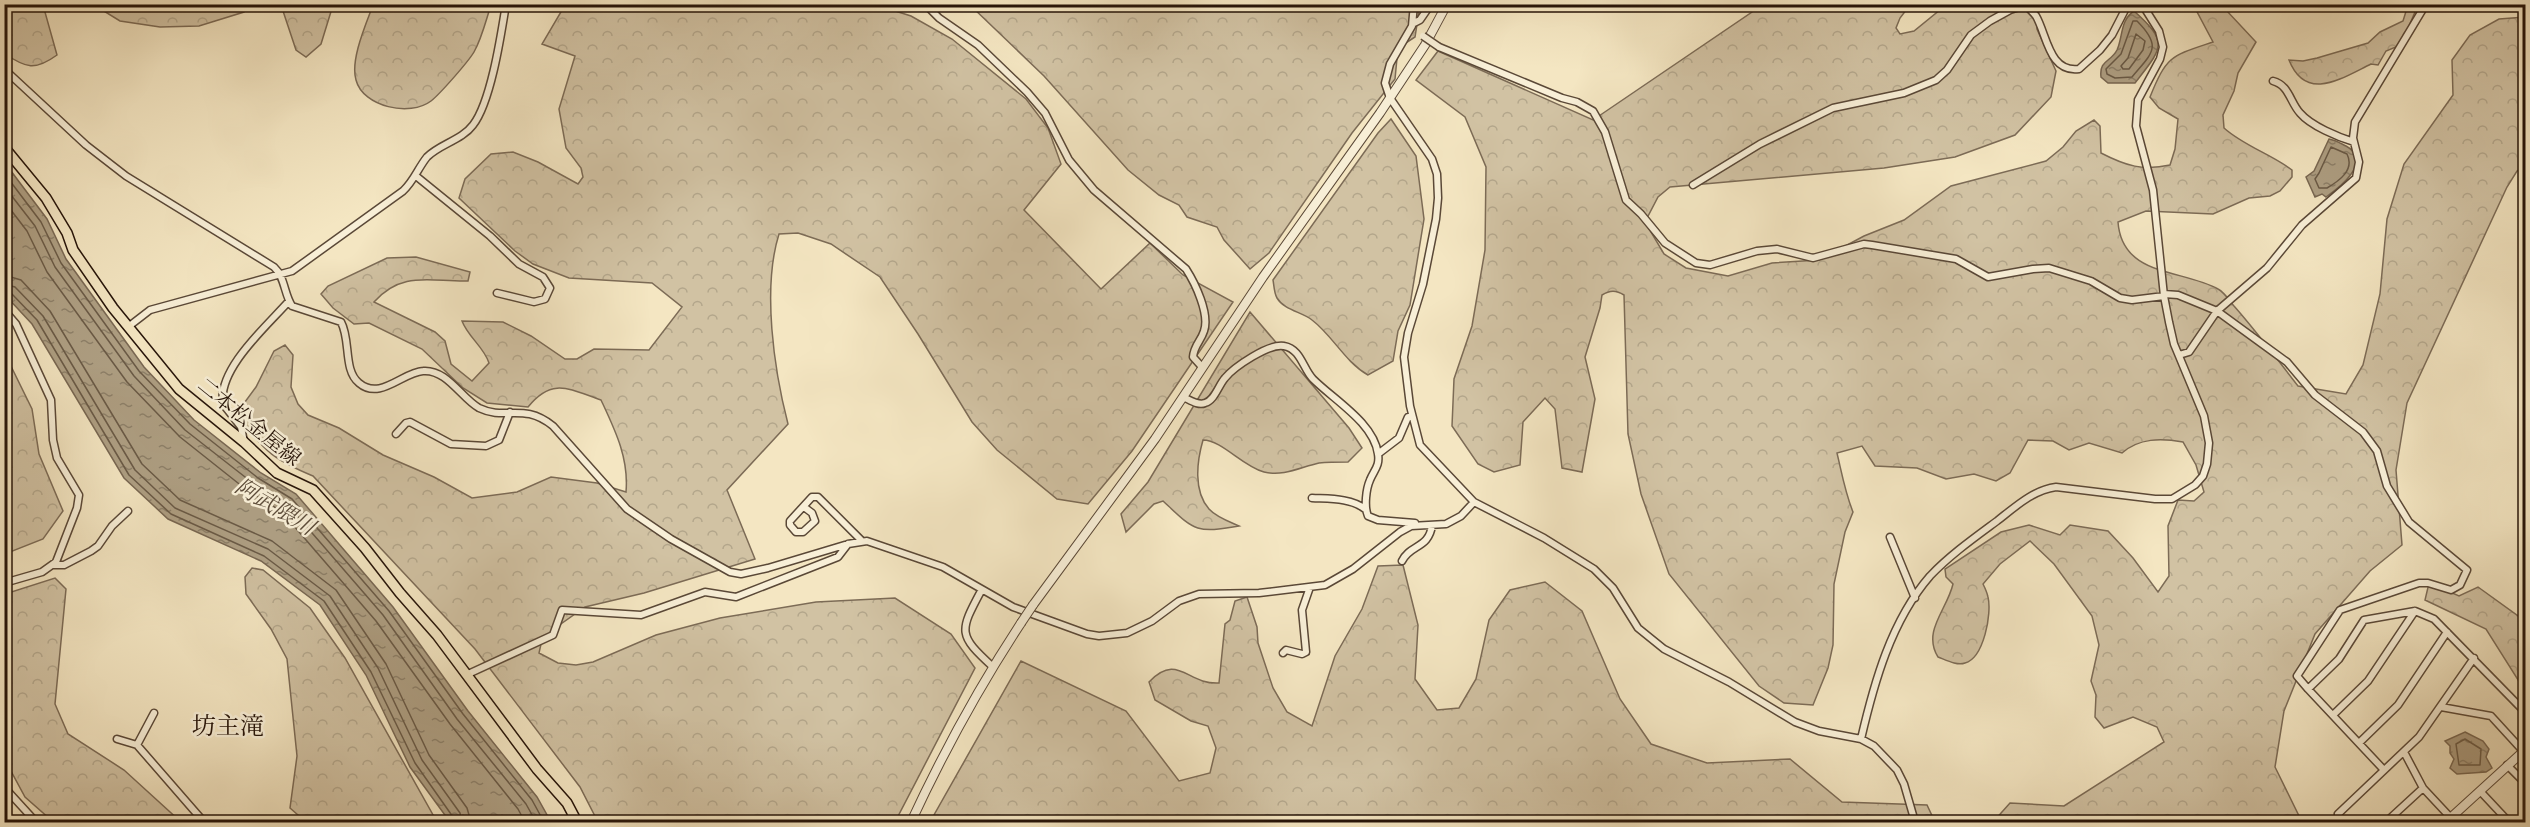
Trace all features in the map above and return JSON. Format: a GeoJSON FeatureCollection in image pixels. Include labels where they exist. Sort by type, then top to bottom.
{"type":"FeatureCollection","features":[{"type":"Feature","properties":{"kind":"main road","name":"二本松金屋線"},"geometry":{"type":"LineString","coordinates":[[4,147],[46,198],[67,233],[73,250],[128,327],[179,389],[244,442],[277,473],[312,490],[365,548],[537,769],[567,803],[577,822]]}},
{"type":"Feature","properties":{"kind":"street"},"geometry":{"type":"LineString","coordinates":[[128,327],[150,310],[280,275],[301,265],[403,191],[427,158],[448,141],[467,131],[478,117],[486,99],[506,4]]}},
{"type":"Feature","properties":{"kind":"street"},"geometry":{"type":"LineString","coordinates":[[925,4],[939,18],[978,45],[1027,92],[1045,113],[1069,160],[1094,190],[1186,268],[1195,283],[1202,303],[1204,331],[1195,345],[1193,357],[1202,367]]}},
{"type":"Feature","properties":{"kind":"street"},"geometry":{"type":"LineString","coordinates":[[1412,27],[1414,4]]}},
{"type":"Feature","properties":{"kind":"street"},"geometry":{"type":"LineString","coordinates":[[1431,4],[1412,27],[1385,75],[1384,83],[1390,98],[1432,159],[1437,182],[1438,198],[1434,227],[1423,284],[1405,350],[1412,417],[1420,445],[1474,502],[1573,554],[1594,569],[1613,588],[1638,628],[1664,649],[1729,682],[1795,722],[1819,731],[1861,739],[1884,754],[1897,770],[1904,784],[1915,822]]}},
{"type":"Feature","properties":{"kind":"street"},"geometry":{"type":"LineString","coordinates":[[911,822],[936,769],[993,667],[1021,623],[1184,397],[1202,367],[1390,98],[1425,45],[1447,4]]}},
{"type":"Feature","properties":{"kind":"street"},"geometry":{"type":"LineString","coordinates":[[1693,185],[1760,144],[1833,108],[1904,93],[1936,80],[1947,70],[1971,35],[1990,21],[2025,5],[2035,15],[2054,58],[2066,68],[2079,69],[2100,50],[2112,35],[2128,4]]}},
{"type":"Feature","properties":{"kind":"street"},"geometry":{"type":"LineString","coordinates":[[1861,739],[1882,662],[1915,598],[1937,569],[1964,545],[2039,491],[2056,487],[2166,499],[2181,495],[2195,485],[2205,470],[2209,443],[2204,417],[2174,344],[2164,295],[2153,190],[2136,126],[2138,100],[2160,59],[2163,47],[2159,30],[2142,4]]}},
{"type":"Feature","properties":{"kind":"street"},"geometry":{"type":"LineString","coordinates":[[2179,355],[2188,352],[2217,311],[2267,268],[2302,225],[2356,178],[2359,157],[2354,142],[2354,130],[2358,116],[2426,4]]}},
{"type":"Feature","properties":{"kind":"street"},"geometry":{"type":"LineString","coordinates":[[1412,27],[1439,47],[1562,98],[1587,106],[1600,120],[1605,132],[1626,200],[1665,243],[1696,263],[1710,265],[1757,251],[1777,249],[1813,258],[1864,244],[1956,259],[1988,277],[2033,268],[2049,268],[2091,281],[2120,298],[2132,300],[2178,295],[2217,311],[2287,362],[2315,395],[2363,432],[2377,451],[2387,486],[2409,522],[2467,570],[2460,585],[2451,590],[2428,583],[2419,583],[2340,610],[2297,676],[2384,770]]}},
{"type":"Feature","properties":{"kind":"street"},"geometry":{"type":"LineString","coordinates":[[4,69],[126,176],[264,260],[280,275],[292,306],[341,322],[346,334],[353,374],[362,386],[383,387],[417,372],[430,371],[442,376],[471,403],[481,409],[491,412],[531,414],[546,420],[627,509],[671,539],[719,564],[724,570],[741,574],[748,573],[848,544],[862,541],[879,543],[956,573],[981,591],[1012,607],[1099,636],[1119,635],[1136,630],[1179,602],[1199,594],[1229,594],[1310,587],[1334,581],[1400,532],[1418,525]]}},
{"type":"Feature","properties":{"kind":"street"},"geometry":{"type":"LineString","coordinates":[[2273,81],[2284,87],[2295,107],[2306,119],[2354,142]]}},
{"type":"Feature","properties":{"kind":"street"},"geometry":{"type":"LineString","coordinates":[[416,176],[490,236],[519,264],[543,277],[550,288],[545,299],[534,302],[497,293]]}},
{"type":"Feature","properties":{"kind":"street"},"geometry":{"type":"LineString","coordinates":[[244,442],[241,427],[223,404],[226,383],[232,365],[289,301]]}},
{"type":"Feature","properties":{"kind":"street"},"geometry":{"type":"LineString","coordinates":[[4,310],[16,324],[51,400],[53,440],[57,458],[79,495],[77,508],[56,561],[42,572],[4,583]]}},
{"type":"Feature","properties":{"kind":"street"},"geometry":{"type":"LineString","coordinates":[[1184,397],[1199,404],[1206,403],[1213,397],[1228,374],[1261,352],[1269,348],[1284,346],[1292,349],[1312,378],[1356,416],[1376,442],[1377,468],[1370,480],[1365,508]]}},
{"type":"Feature","properties":{"kind":"street"},"geometry":{"type":"LineString","coordinates":[[396,434],[406,423],[410,422],[445,443],[461,446],[486,446],[499,440],[510,412]]}},
{"type":"Feature","properties":{"kind":"street"},"geometry":{"type":"LineString","coordinates":[[1378,454],[1399,438],[1405,429],[1408,417],[1412,417]]}},
{"type":"Feature","properties":{"kind":"street"},"geometry":{"type":"LineString","coordinates":[[804,507],[812,497],[818,497],[862,541]]}},
{"type":"Feature","properties":{"kind":"street"},"geometry":{"type":"LineString","coordinates":[[1312,498],[1358,504],[1365,508],[1371,519],[1418,525],[1454,521],[1474,502]]}},
{"type":"Feature","properties":{"kind":"street"},"geometry":{"type":"LineString","coordinates":[[52,565],[64,565],[91,551],[128,511]]}},
{"type":"Feature","properties":{"kind":"street"},"geometry":{"type":"LineString","coordinates":[[1402,561],[1406,554],[1426,541],[1432,525]]}},
{"type":"Feature","properties":{"kind":"street"},"geometry":{"type":"LineString","coordinates":[[1890,537],[1915,598]]}},
{"type":"Feature","properties":{"kind":"street"},"geometry":{"type":"LineString","coordinates":[[466,675],[553,635],[562,610],[641,615],[705,592],[736,597],[838,557],[848,544]]}},
{"type":"Feature","properties":{"kind":"street"},"geometry":{"type":"LineString","coordinates":[[1283,653],[1286,650],[1302,654],[1306,652],[1302,610],[1310,587]]}},
{"type":"Feature","properties":{"kind":"street"},"geometry":{"type":"LineString","coordinates":[[981,591],[964,629],[967,642],[993,667]]}},
{"type":"Feature","properties":{"kind":"street"},"geometry":{"type":"LineString","coordinates":[[2308,689],[2339,659],[2364,620],[2415,611],[2434,620],[2526,713]]}},
{"type":"Feature","properties":{"kind":"street"},"geometry":{"type":"LineString","coordinates":[[2332,715],[2368,681],[2415,611]]}},
{"type":"Feature","properties":{"kind":"street"},"geometry":{"type":"LineString","coordinates":[[2359,743],[2398,705],[2447,632]]}},
{"type":"Feature","properties":{"kind":"street"},"geometry":{"type":"LineString","coordinates":[[2344,822],[2338,814],[2419,737],[2474,658]]}},
{"type":"Feature","properties":{"kind":"street"},"geometry":{"type":"LineString","coordinates":[[2404,752],[2423,788],[2451,821],[2524,750],[2491,716],[2441,707]]}},
{"type":"Feature","properties":{"kind":"street"},"geometry":{"type":"LineString","coordinates":[[137,745],[154,712]]}},
{"type":"Feature","properties":{"kind":"street"},"geometry":{"type":"LineString","coordinates":[[117,739],[137,745],[204,822]]}},
{"type":"Feature","properties":{"kind":"street"},"geometry":{"type":"LineString","coordinates":[[2507,765],[2526,784]]}},
{"type":"Feature","properties":{"kind":"street"},"geometry":{"type":"LineString","coordinates":[[4,787],[36,822]]}},
{"type":"Feature","properties":{"kind":"street"},"geometry":{"type":"LineString","coordinates":[[2386,822],[2423,788]]}},
{"type":"Feature","properties":{"kind":"street"},"geometry":{"type":"LineString","coordinates":[[2480,791],[2509,822]]}},
{"type":"Feature","properties":{"kind":"green space"},"geometry":{"type":"Polygon","coordinates":[[[373,4],[491,5],[477,47],[454,78],[431,101],[422,106],[400,109],[377,103],[360,89],[356,80],[357,52],[373,4]]]}},
{"type":"Feature","properties":{"kind":"green space"},"geometry":{"type":"Polygon","coordinates":[[[873,4],[911,16],[952,39],[1026,99],[1048,128],[1061,164],[1024,210],[1101,289],[1150,243],[1183,275],[1233,302],[1132,451],[1088,504],[1057,499],[997,450],[972,422],[880,277],[831,244],[798,233],[779,234],[771,279],[772,329],[778,379],[788,424],[727,490],[755,559],[644,593],[585,607],[551,631],[541,644],[539,653],[558,663],[576,665],[593,662],[656,635],[720,618],[816,602],[895,598],[951,634],[975,668],[895,822],[598,822],[580,787],[475,649],[313,476],[280,460],[256,439],[241,418],[242,406],[256,387],[274,351],[285,345],[293,355],[291,387],[298,404],[308,415],[339,428],[383,455],[434,477],[472,498],[517,492],[551,477],[597,483],[626,492],[623,456],[616,433],[601,400],[562,388],[545,392],[528,407],[487,403],[463,388],[422,349],[369,323],[354,324],[333,308],[321,294],[328,286],[387,258],[416,257],[470,272],[468,281],[418,280],[395,285],[374,302],[435,332],[445,341],[451,364],[472,381],[489,363],[462,321],[503,322],[531,336],[565,359],[577,359],[594,349],[649,350],[682,307],[652,283],[569,278],[533,264],[515,251],[459,198],[465,179],[491,154],[513,152],[538,162],[578,184],[583,177],[581,168],[566,148],[559,109],[575,56],[542,44],[565,5],[873,4]]]}},
{"type":"Feature","properties":{"kind":"green space"},"geometry":{"type":"Polygon","coordinates":[[[4,5],[43,5],[57,55],[43,64],[31,66],[5,54],[4,5]]]}},
{"type":"Feature","properties":{"kind":"green space"},"geometry":{"type":"Polygon","coordinates":[[[94,5],[248,5],[244,12],[199,26],[160,27],[120,21],[94,5]]]}},
{"type":"Feature","properties":{"kind":"green space"},"geometry":{"type":"Polygon","coordinates":[[[281,5],[333,5],[321,44],[306,57],[296,50],[281,5]]]}},
{"type":"Feature","properties":{"kind":"green space"},"geometry":{"type":"Polygon","coordinates":[[[970,5],[1420,5],[1415,37],[1398,48],[1395,79],[1352,133],[1269,253],[1250,269],[1224,240],[1217,227],[1187,217],[1179,205],[1159,195],[1128,170],[1044,76],[970,5]]]}},
{"type":"Feature","properties":{"kind":"green space"},"geometry":{"type":"Polygon","coordinates":[[[1754,5],[1910,5],[1896,28],[1900,34],[1914,31],[1946,5],[2039,5],[2037,29],[2056,71],[2051,97],[2015,135],[1955,157],[1884,168],[1670,187],[1658,197],[1645,222],[1664,254],[1686,268],[1728,276],[1772,263],[1819,260],[1864,236],[1904,220],[1951,186],[2046,161],[2063,147],[2076,131],[2094,120],[2100,126],[2101,153],[2135,166],[2170,165],[2175,149],[2178,119],[2159,108],[2150,97],[2161,73],[2172,59],[2179,54],[2213,42],[2195,8],[2197,5],[2225,5],[2226,10],[2256,42],[2238,73],[2234,91],[2223,115],[2224,128],[2240,140],[2292,170],[2292,177],[2280,191],[2270,196],[2249,198],[2213,214],[2146,211],[2118,222],[2122,240],[2130,253],[2142,262],[2156,269],[2204,283],[2222,292],[2298,386],[2346,394],[2363,365],[2380,294],[2387,219],[2404,164],[2453,95],[2452,60],[2470,35],[2499,19],[2525,17],[2525,166],[2517,171],[2507,187],[2407,403],[2396,470],[2402,545],[2370,571],[2315,634],[2284,711],[2275,767],[2302,822],[1993,822],[2010,803],[2064,806],[2164,742],[2157,727],[2133,717],[2104,728],[2095,717],[2096,695],[2091,681],[2099,645],[2092,616],[2054,564],[2030,541],[2000,564],[1983,584],[1987,593],[1989,613],[1982,644],[1972,659],[1962,664],[1952,662],[1938,657],[1934,647],[1934,629],[1953,584],[1946,577],[1945,569],[2001,532],[2029,525],[2060,535],[2070,525],[2108,531],[2133,558],[2158,592],[2169,576],[2168,526],[2178,500],[2194,501],[2204,492],[2196,465],[2183,442],[2151,440],[2136,444],[2122,453],[2089,443],[2069,450],[2053,441],[2028,440],[2010,473],[1996,481],[1974,474],[1946,479],[1917,468],[1875,466],[1862,446],[1837,453],[1853,512],[1845,532],[1834,584],[1833,645],[1828,668],[1813,705],[1784,703],[1759,686],[1669,574],[1641,494],[1628,434],[1624,295],[1613,291],[1602,295],[1585,357],[1595,399],[1582,472],[1562,468],[1555,409],[1545,398],[1523,422],[1520,465],[1494,472],[1478,464],[1452,426],[1454,379],[1472,326],[1485,250],[1486,167],[1465,117],[1416,80],[1438,51],[1593,120],[1752,12],[1754,5]]]}},
{"type":"Feature","properties":{"kind":"green space"},"geometry":{"type":"Polygon","coordinates":[[[2408,5],[2418,5],[2406,33],[2396,47],[2386,51],[2378,65],[2371,64],[2337,80],[2315,84],[2305,81],[2296,73],[2289,60],[2303,61],[2317,58],[2368,43],[2380,32],[2403,21],[2408,5]]]}},
{"type":"Feature","properties":{"kind":"green space"},"geometry":{"type":"Polygon","coordinates":[[[1391,119],[1416,156],[1424,219],[1410,305],[1398,331],[1393,361],[1368,375],[1352,363],[1312,320],[1280,302],[1275,294],[1273,280],[1378,133],[1391,119]]]}},
{"type":"Feature","properties":{"kind":"green space"},"geometry":{"type":"Polygon","coordinates":[[[1250,312],[1349,428],[1362,448],[1348,462],[1319,463],[1285,472],[1271,473],[1256,469],[1217,444],[1203,440],[1198,466],[1200,494],[1212,512],[1239,526],[1213,530],[1196,527],[1189,524],[1163,501],[1154,504],[1126,532],[1121,514],[1148,482],[1250,312]]]}},
{"type":"Feature","properties":{"kind":"green space"},"geometry":{"type":"Polygon","coordinates":[[[5,354],[32,409],[39,454],[63,511],[43,539],[5,554],[5,354]]]}},
{"type":"Feature","properties":{"kind":"green space"},"geometry":{"type":"Polygon","coordinates":[[[1403,565],[1418,625],[1415,679],[1437,710],[1459,708],[1476,679],[1489,620],[1510,590],[1545,582],[1582,611],[1620,699],[1651,744],[1707,763],[1790,759],[1842,802],[1927,805],[1935,822],[930,822],[1021,661],[1126,711],[1179,781],[1210,773],[1216,748],[1208,726],[1191,721],[1155,700],[1149,682],[1159,674],[1175,670],[1208,682],[1219,683],[1225,624],[1230,620],[1235,601],[1247,597],[1257,627],[1258,643],[1273,688],[1287,712],[1312,726],[1335,656],[1362,609],[1378,566],[1403,565]]]}},
{"type":"Feature","properties":{"kind":"green space"},"geometry":{"type":"Polygon","coordinates":[[[252,568],[263,570],[310,608],[345,658],[437,822],[306,822],[290,808],[297,756],[287,659],[271,629],[246,594],[245,577],[252,568]]]}},
{"type":"Feature","properties":{"kind":"green space"},"geometry":{"type":"Polygon","coordinates":[[[55,578],[66,589],[55,704],[68,734],[124,770],[181,822],[71,822],[50,819],[25,797],[5,760],[5,594],[55,578]]]}},
{"type":"Feature","properties":{"kind":"green space"},"geometry":{"type":"Polygon","coordinates":[[[2429,583],[2459,596],[2478,587],[2525,621],[2525,691],[2486,629],[2425,600],[2429,583]]]}},
{"type":"Feature","properties":{"kind":"water"},"geometry":{"type":"Polygon","coordinates":[[[2134,11],[2153,31],[2158,46],[2156,53],[2135,83],[2108,83],[2101,77],[2102,67],[2117,50],[2126,19],[2134,11]]]}},
{"type":"Feature","properties":{"kind":"water"},"geometry":{"type":"Polygon","coordinates":[[[2329,139],[2346,146],[2354,152],[2357,159],[2351,174],[2332,193],[2326,197],[2322,194],[2315,197],[2306,177],[2314,171],[2329,139]]]}},
{"type":"Feature","properties":{"kind":"water","name":"阿武隈川"},"geometry":{"type":"Polygon","coordinates":[[[5,163],[47,219],[66,259],[144,367],[194,420],[261,473],[296,494],[393,607],[468,711],[537,797],[551,822],[450,822],[410,767],[366,675],[320,605],[261,561],[168,519],[124,478],[32,324],[5,295],[5,163]]]}},
{"type":"Feature","properties":{"kind":"water"},"geometry":{"type":"Polygon","coordinates":[[[2465,732],[2483,741],[2489,749],[2486,757],[2492,768],[2486,772],[2457,774],[2450,768],[2454,759],[2450,753],[2450,746],[2445,741],[2465,732]]]}},
{"type":"Feature","properties":{"kind":"district","name":"坊主滝"},"geometry":{"type":"Point","coordinates":[228,726]}}]}
